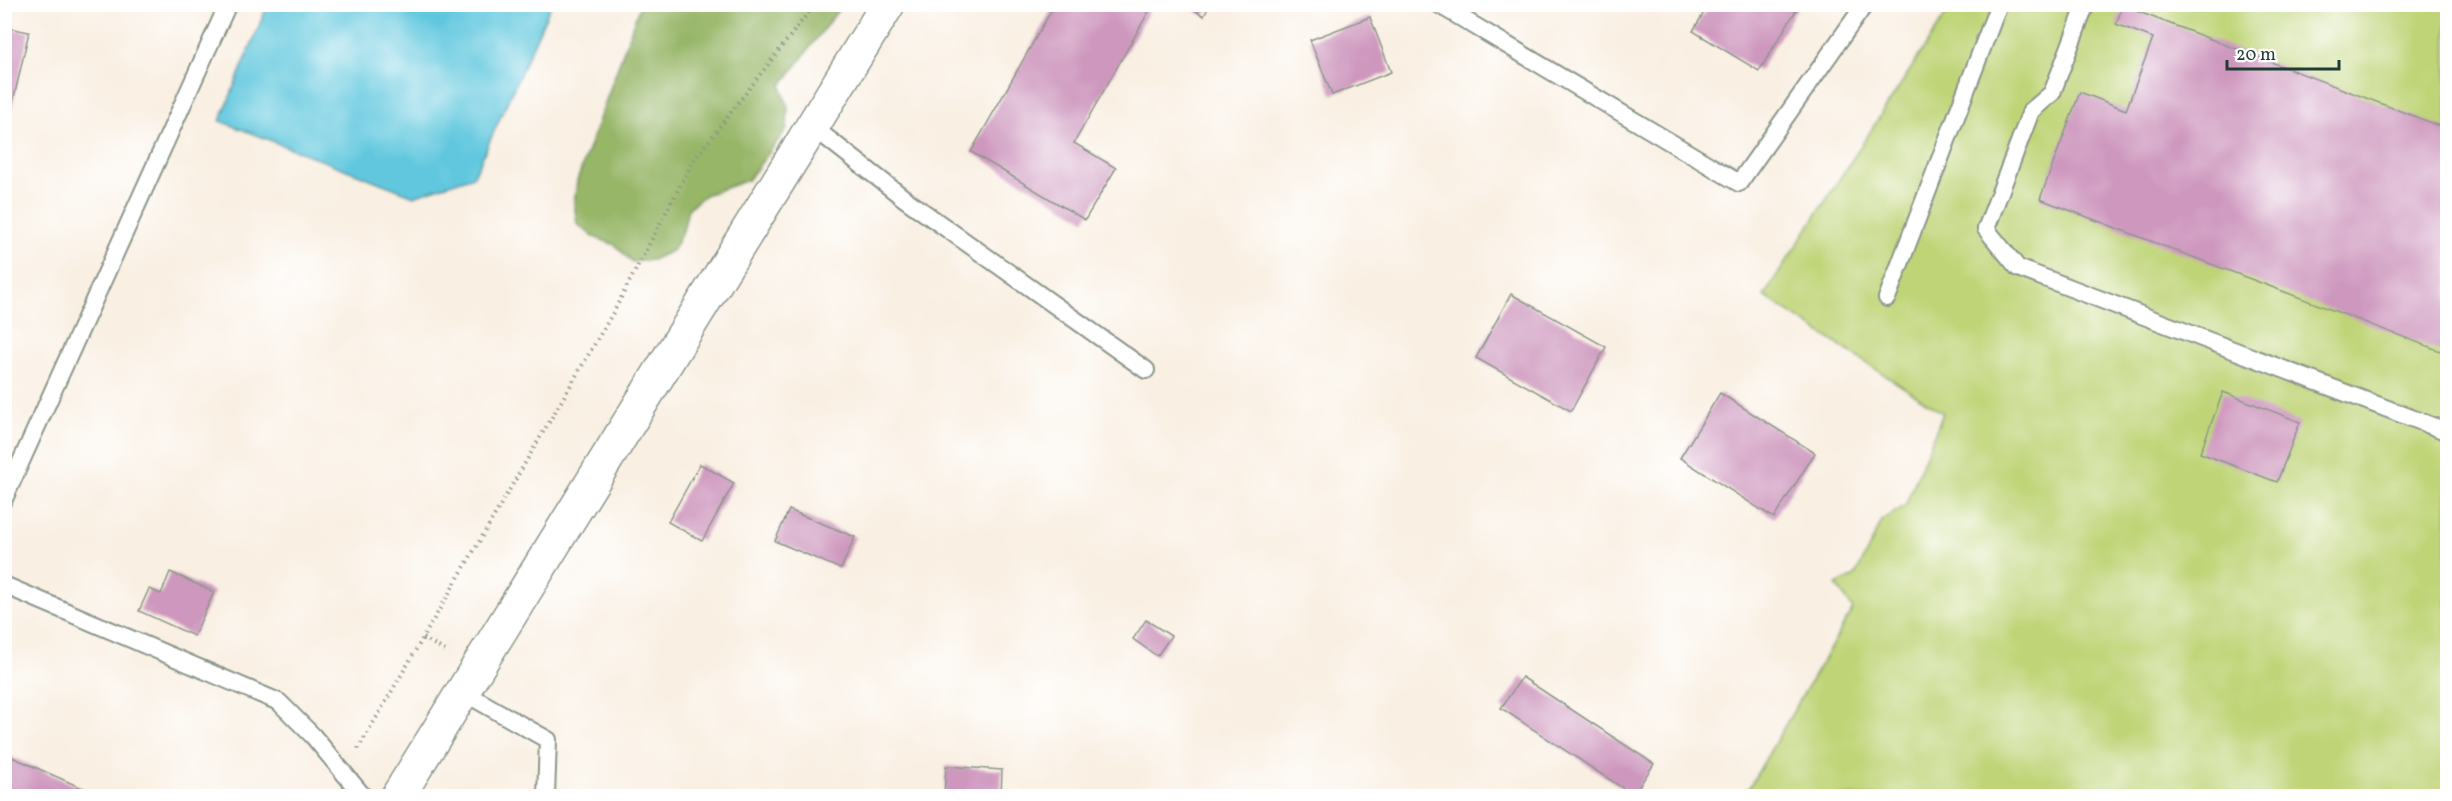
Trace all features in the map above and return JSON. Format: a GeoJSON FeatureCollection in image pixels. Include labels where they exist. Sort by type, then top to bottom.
{"type":"FeatureCollection","features":[{"type":"Feature","properties":{"kind":"street"},"geometry":{"type":"LineString","coordinates":[[398,796],[888,4]]}},
{"type":"Feature","properties":{"kind":"lane"},"geometry":{"type":"LineString","coordinates":[[4,499],[228,4]]}},
{"type":"Feature","properties":{"kind":"lane"},"geometry":{"type":"LineString","coordinates":[[1438,4],[1739,183],[1865,4]]}},
{"type":"Feature","properties":{"kind":"lane"},"geometry":{"type":"LineString","coordinates":[[1887,298],[1999,4]]}},
{"type":"Feature","properties":{"kind":"lane"},"geometry":{"type":"LineString","coordinates":[[2086,4],[2052,93],[2031,111],[1986,229],[2018,268],[2448,432]]}},
{"type":"Feature","properties":{"kind":"lane"},"geometry":{"type":"LineString","coordinates":[[813,127],[905,200],[1146,370]]}},
{"type":"Feature","properties":{"kind":"lane"},"geometry":{"type":"LineString","coordinates":[[4,585],[279,702],[313,736],[363,796]]}},
{"type":"Feature","properties":{"kind":"lane"},"geometry":{"type":"LineString","coordinates":[[463,692],[548,740],[546,796]]}},
{"type":"Feature","properties":{"kind":"path"},"geometry":{"type":"LineString","coordinates":[[344,774],[614,311],[693,162],[815,4]]}},
{"type":"Feature","properties":{"kind":"path"},"geometry":{"type":"LineString","coordinates":[[423,638],[453,655]]}},
{"type":"Feature","properties":{"kind":"green space"},"geometry":{"type":"Polygon","coordinates":[[[640,5],[842,5],[781,86],[788,107],[787,129],[748,180],[705,195],[688,209],[683,231],[672,251],[652,260],[632,262],[615,245],[594,237],[577,224],[574,203],[577,181],[640,5]]]}},
{"type":"Feature","properties":{"kind":"green space"},"geometry":{"type":"Polygon","coordinates":[[[1952,5],[2447,5],[2447,796],[1744,796],[1853,609],[1836,585],[1855,576],[1883,519],[1905,506],[1943,413],[1764,296],[1952,5]]]}},
{"type":"Feature","properties":{"kind":"water"},"geometry":{"type":"Polygon","coordinates":[[[268,4],[551,5],[474,176],[414,196],[220,121],[268,4]]]}},
{"type":"Feature","properties":{"kind":"building"},"geometry":{"type":"Polygon","coordinates":[[[1055,4],[1153,4],[1074,143],[1116,168],[1085,220],[971,152],[1055,4]]]}},
{"type":"Feature","properties":{"kind":"building"},"geometry":{"type":"Polygon","coordinates":[[[1184,4],[1210,4],[1204,16],[1184,4]]]}},
{"type":"Feature","properties":{"kind":"building"},"geometry":{"type":"Polygon","coordinates":[[[1709,4],[1800,4],[1759,71],[1693,31],[1709,4]]]}},
{"type":"Feature","properties":{"kind":"building"},"geometry":{"type":"Polygon","coordinates":[[[2123,6],[2448,129],[2448,354],[2040,199],[2080,92],[2126,110],[2153,38],[2116,24],[2123,6]]]}},
{"type":"Feature","properties":{"kind":"building"},"geometry":{"type":"Polygon","coordinates":[[[1370,17],[1391,72],[1332,95],[1310,40],[1370,17]]]}},
{"type":"Feature","properties":{"kind":"building"},"geometry":{"type":"Polygon","coordinates":[[[4,27],[29,32],[7,128],[4,127],[4,27]]]}},
{"type":"Feature","properties":{"kind":"building"},"geometry":{"type":"Polygon","coordinates":[[[1511,294],[1606,347],[1571,411],[1476,358],[1511,294]]]}},
{"type":"Feature","properties":{"kind":"building"},"geometry":{"type":"Polygon","coordinates":[[[2223,392],[2300,422],[2277,482],[2200,453],[2223,392]]]}},
{"type":"Feature","properties":{"kind":"building"},"geometry":{"type":"Polygon","coordinates":[[[1720,393],[1815,453],[1774,518],[1680,458],[1720,393]]]}},
{"type":"Feature","properties":{"kind":"building"},"geometry":{"type":"Polygon","coordinates":[[[700,464],[734,483],[702,541],[668,522],[700,464]]]}},
{"type":"Feature","properties":{"kind":"building"},"geometry":{"type":"Polygon","coordinates":[[[789,510],[855,537],[841,569],[775,541],[789,510]]]}},
{"type":"Feature","properties":{"kind":"building"},"geometry":{"type":"Polygon","coordinates":[[[170,572],[214,592],[194,636],[139,611],[149,589],[161,594],[170,572]]]}},
{"type":"Feature","properties":{"kind":"building"},"geometry":{"type":"Polygon","coordinates":[[[1146,620],[1171,636],[1157,656],[1133,639],[1146,620]]]}},
{"type":"Feature","properties":{"kind":"building"},"geometry":{"type":"Polygon","coordinates":[[[1522,677],[1654,764],[1633,795],[1501,708],[1522,677]]]}},
{"type":"Feature","properties":{"kind":"building"},"geometry":{"type":"Polygon","coordinates":[[[12,757],[100,796],[4,796],[4,773],[12,757]]]}},
{"type":"Feature","properties":{"kind":"building"},"geometry":{"type":"Polygon","coordinates":[[[946,766],[1002,770],[1001,796],[944,796],[946,766]]]}}]}
